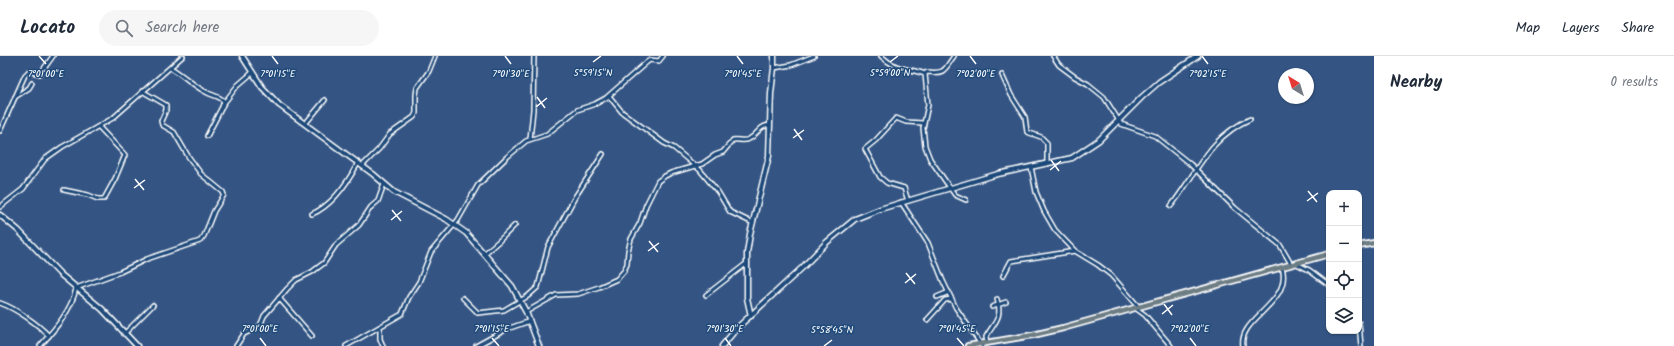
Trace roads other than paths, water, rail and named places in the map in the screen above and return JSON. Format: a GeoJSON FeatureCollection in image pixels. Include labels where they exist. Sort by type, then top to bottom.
{"type":"FeatureCollection","features":[{"type":"Feature","properties":{"kind":"main road"},"geometry":{"type":"LineString","coordinates":[[1362,245],[1374,242]]}},
{"type":"Feature","properties":{"kind":"main road"},"geometry":{"type":"LineString","coordinates":[[968,346],[983,345],[1034,335],[1326,255]]}},
{"type":"Feature","properties":{"kind":"street"},"geometry":{"type":"LineString","coordinates":[[0,131],[25,75],[29,71],[40,74],[52,56]]}},
{"type":"Feature","properties":{"kind":"street"},"geometry":{"type":"LineString","coordinates":[[0,206],[23,189],[44,159],[113,118],[183,56]]}},
{"type":"Feature","properties":{"kind":"street"},"geometry":{"type":"LineString","coordinates":[[244,56],[252,73],[272,99],[360,164],[384,184],[409,200],[454,224],[466,233],[512,286],[526,312],[539,346]]}},
{"type":"Feature","properties":{"kind":"street"},"geometry":{"type":"LineString","coordinates":[[312,214],[319,211],[343,188],[360,164],[379,149],[390,134],[414,118],[416,113],[417,88],[429,71],[435,56]]}},
{"type":"Feature","properties":{"kind":"street"},"geometry":{"type":"LineString","coordinates":[[530,139],[533,110],[534,56]]}},
{"type":"Feature","properties":{"kind":"street"},"geometry":{"type":"LineString","coordinates":[[346,346],[402,314],[409,298],[419,282],[431,252],[462,214],[478,185],[507,157],[530,139],[546,134],[577,110],[595,104],[609,96],[647,62],[650,60],[659,61],[663,56]]}},
{"type":"Feature","properties":{"kind":"street"},"geometry":{"type":"LineString","coordinates":[[750,316],[747,298],[747,263],[753,223],[769,156],[771,85],[774,68],[774,56]]}},
{"type":"Feature","properties":{"kind":"street"},"geometry":{"type":"LineString","coordinates":[[774,68],[791,66],[814,56]]}},
{"type":"Feature","properties":{"kind":"street"},"geometry":{"type":"LineString","coordinates":[[881,56],[887,61],[901,68],[925,74],[927,72],[944,72],[954,56]]}},
{"type":"Feature","properties":{"kind":"street"},"geometry":{"type":"LineString","coordinates":[[1053,56],[1059,65],[1075,77],[1088,84],[1104,97],[1122,126],[1135,128],[1160,139],[1195,168],[1233,207],[1280,246],[1293,264],[1320,277],[1326,282]]}},
{"type":"Feature","properties":{"kind":"street"},"geometry":{"type":"LineString","coordinates":[[722,346],[738,327],[803,267],[827,242],[851,222],[869,212],[902,202],[998,174],[1066,160],[1081,153],[1099,140],[1159,82],[1198,56]]}},
{"type":"Feature","properties":{"kind":"street"},"geometry":{"type":"LineString","coordinates":[[171,68],[202,90],[222,99],[224,104]]}},
{"type":"Feature","properties":{"kind":"street"},"geometry":{"type":"LineString","coordinates":[[207,136],[224,104],[238,85],[252,73]]}},
{"type":"Feature","properties":{"kind":"street"},"geometry":{"type":"LineString","coordinates":[[925,74],[928,105],[923,123],[923,136],[928,155],[957,197],[966,200]]}},
{"type":"Feature","properties":{"kind":"street"},"geometry":{"type":"LineString","coordinates":[[1002,75],[1010,95],[1025,117],[1027,132],[1041,138],[1047,143],[1047,164]]}},
{"type":"Feature","properties":{"kind":"street"},"geometry":{"type":"LineString","coordinates":[[15,97],[29,88],[32,83]]}},
{"type":"Feature","properties":{"kind":"street"},"geometry":{"type":"LineString","coordinates":[[76,288],[120,272],[147,259],[200,241],[204,236],[211,216],[224,195],[218,186],[207,179],[195,167],[174,132],[162,125],[161,121],[166,110],[166,106],[142,91]]}},
{"type":"Feature","properties":{"kind":"street"},"geometry":{"type":"LineString","coordinates":[[609,96],[622,112],[664,143],[674,148],[696,167],[706,177],[730,212],[753,223]]}},
{"type":"Feature","properties":{"kind":"street"},"geometry":{"type":"LineString","coordinates":[[305,124],[324,100]]}},
{"type":"Feature","properties":{"kind":"street"},"geometry":{"type":"LineString","coordinates":[[908,201],[904,188],[900,185],[887,183],[880,177],[864,149],[876,140],[896,118],[906,122],[923,123]]}},
{"type":"Feature","properties":{"kind":"street"},"geometry":{"type":"LineString","coordinates":[[1170,206],[1181,193],[1195,168],[1222,136],[1237,125],[1250,119]]}},
{"type":"Feature","properties":{"kind":"street"},"geometry":{"type":"LineString","coordinates":[[526,312],[556,295],[578,294],[599,287],[620,276],[627,264],[631,239],[640,224],[646,205],[658,181],[664,176],[696,167],[723,152],[733,140],[750,139],[761,127],[770,125]]}},
{"type":"Feature","properties":{"kind":"street"},"geometry":{"type":"LineString","coordinates":[[64,190],[88,195],[101,200],[104,199],[109,191],[125,155],[99,127]]}},
{"type":"Feature","properties":{"kind":"street"},"geometry":{"type":"LineString","coordinates":[[463,298],[474,310],[480,313],[504,310],[538,287],[548,247],[575,197],[603,154]]}},
{"type":"Feature","properties":{"kind":"street"},"geometry":{"type":"LineString","coordinates":[[1031,167],[1036,192],[1047,217],[1061,238],[1075,251],[1107,272],[1118,282],[1136,307],[1145,315],[1171,346]]}},
{"type":"Feature","properties":{"kind":"street"},"geometry":{"type":"LineString","coordinates":[[236,346],[244,334],[260,326],[264,316],[296,280],[312,272],[324,263],[336,245],[359,225],[372,206],[378,201],[384,184]]}},
{"type":"Feature","properties":{"kind":"street"},"geometry":{"type":"LineString","coordinates":[[902,202],[926,239],[956,308],[983,345]]}},
{"type":"Feature","properties":{"kind":"street"},"geometry":{"type":"LineString","coordinates":[[0,215],[22,234],[60,274],[102,309],[137,346]]}},
{"type":"Feature","properties":{"kind":"street"},"geometry":{"type":"LineString","coordinates":[[484,254],[515,225]]}},
{"type":"Feature","properties":{"kind":"street"},"geometry":{"type":"LineString","coordinates":[[1003,276],[1011,261],[1075,251]]}},
{"type":"Feature","properties":{"kind":"street"},"geometry":{"type":"LineString","coordinates":[[706,295],[747,263]]}},
{"type":"Feature","properties":{"kind":"street"},"geometry":{"type":"LineString","coordinates":[[1243,346],[1242,341],[1246,330],[1281,289],[1284,277],[1282,267]]}},
{"type":"Feature","properties":{"kind":"street"},"geometry":{"type":"LineString","coordinates":[[40,346],[49,336],[67,310],[75,294],[76,288]]}},
{"type":"Feature","properties":{"kind":"street"},"geometry":{"type":"LineString","coordinates":[[937,297],[949,292]]}},
{"type":"Feature","properties":{"kind":"street"},"geometry":{"type":"LineString","coordinates":[[279,298],[312,336]]}},
{"type":"Feature","properties":{"kind":"street"},"geometry":{"type":"LineString","coordinates":[[926,320],[945,300],[952,299]]}},
{"type":"Feature","properties":{"kind":"street"},"geometry":{"type":"LineString","coordinates":[[983,345],[986,337],[998,321],[999,304],[997,299]]}},
{"type":"Feature","properties":{"kind":"street"},"geometry":{"type":"LineString","coordinates":[[992,307],[1006,302]]}},
{"type":"Feature","properties":{"kind":"street"},"geometry":{"type":"LineString","coordinates":[[0,303],[15,310],[49,336]]}},
{"type":"Feature","properties":{"kind":"street"},"geometry":{"type":"LineString","coordinates":[[124,334],[153,305]]}},
{"type":"Feature","properties":{"kind":"street"},"geometry":{"type":"LineString","coordinates":[[476,346],[507,329],[530,321]]}},
{"type":"Feature","properties":{"kind":"street"},"geometry":{"type":"LineString","coordinates":[[380,327],[380,339],[383,346]]}},
{"type":"Feature","properties":{"kind":"street"},"geometry":{"type":"LineString","coordinates":[[1360,334],[1361,346]]}}]}
